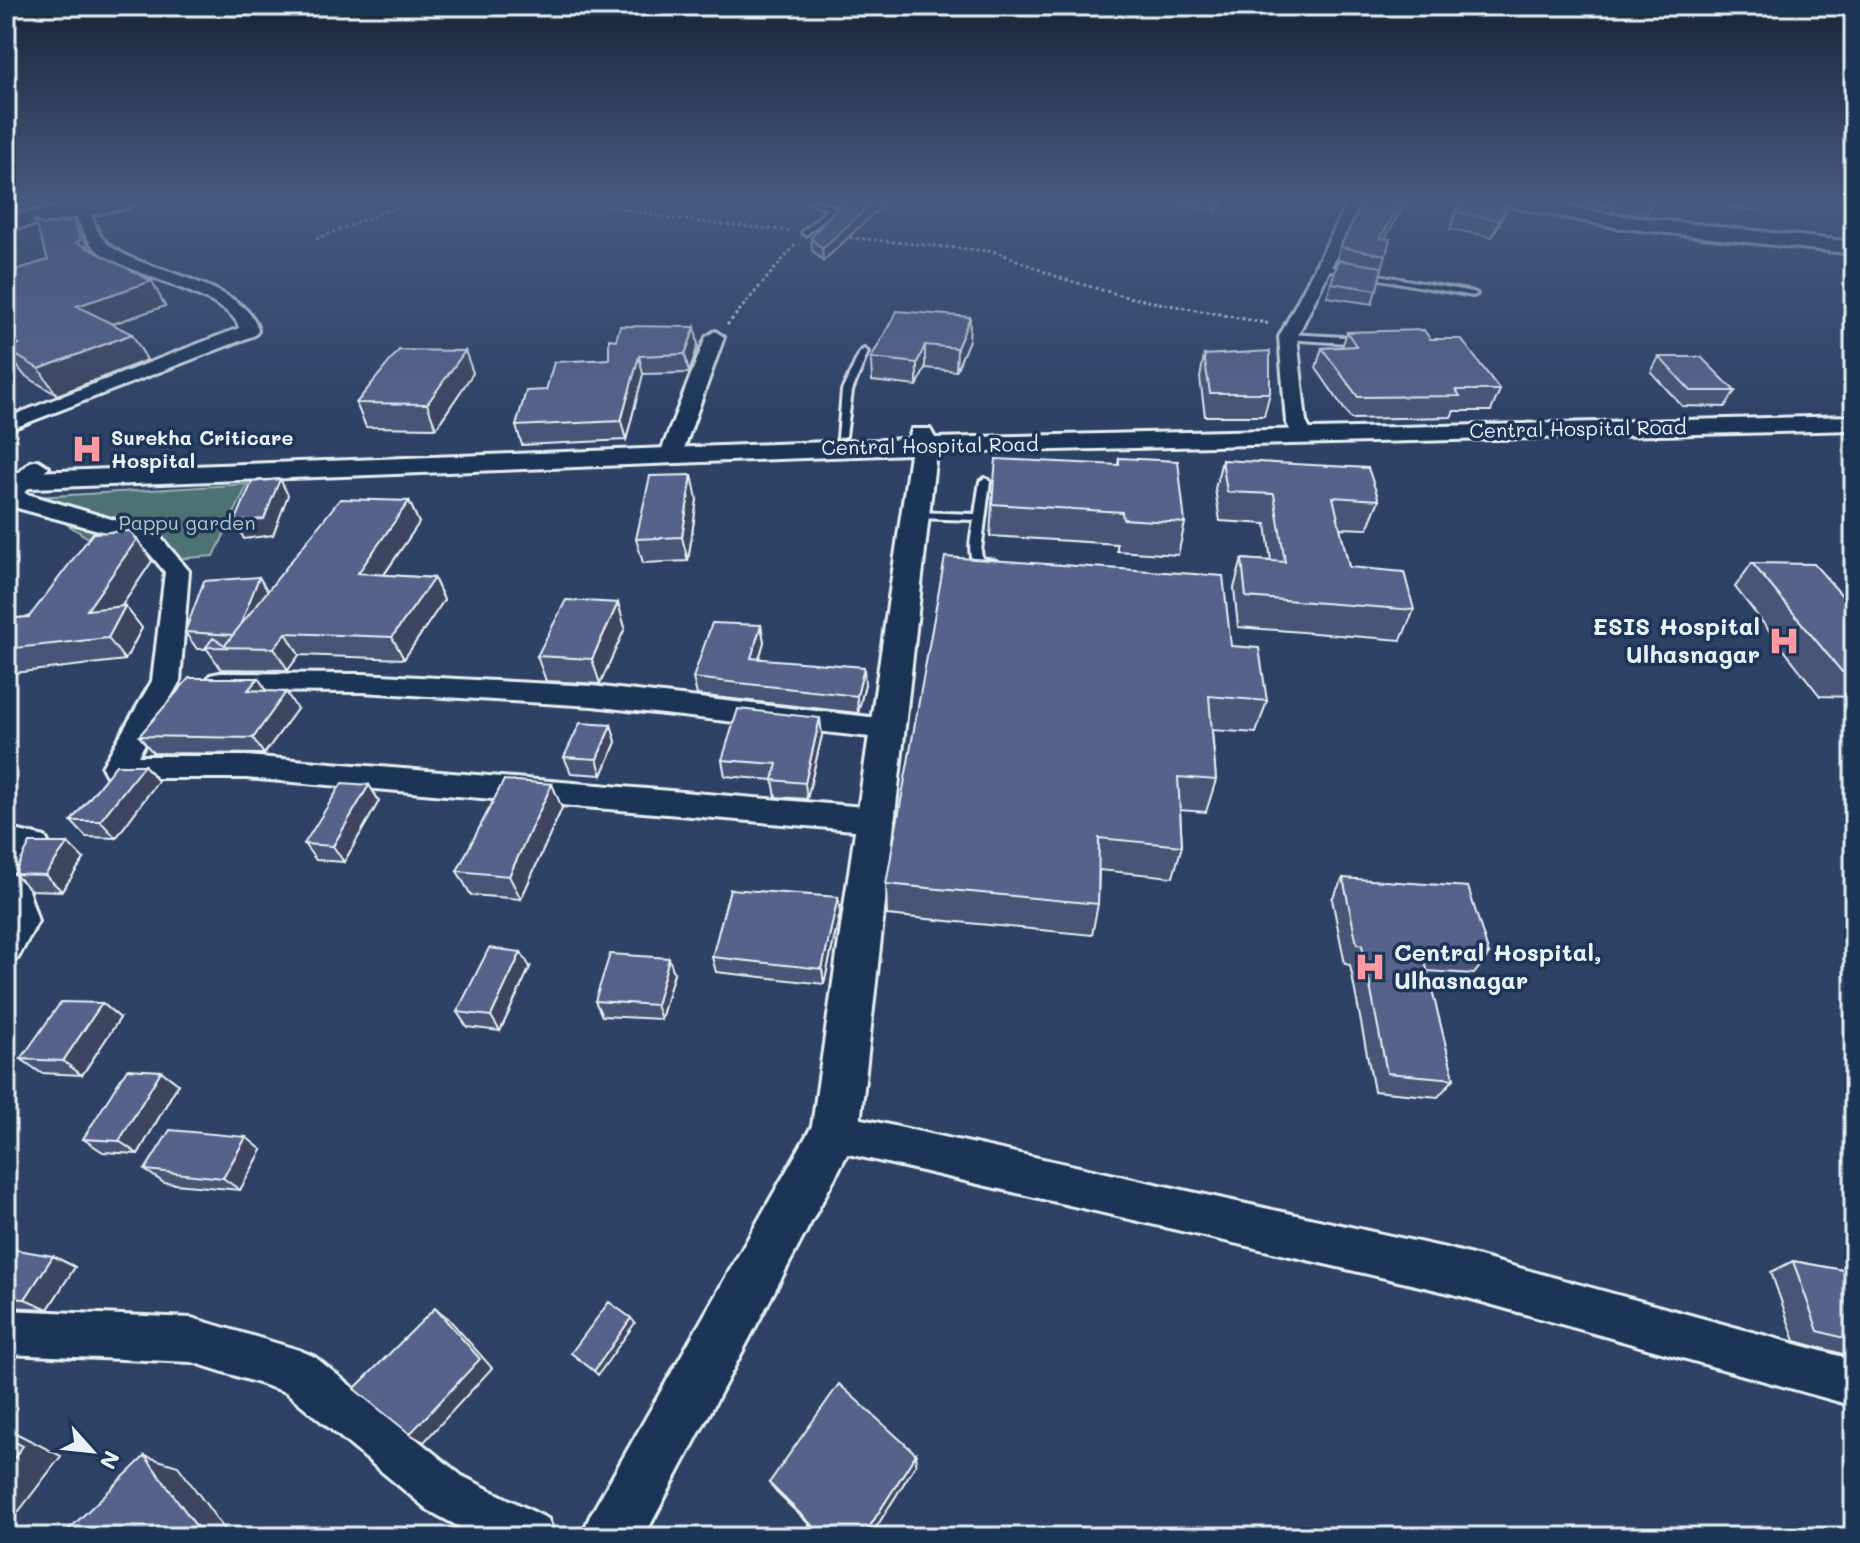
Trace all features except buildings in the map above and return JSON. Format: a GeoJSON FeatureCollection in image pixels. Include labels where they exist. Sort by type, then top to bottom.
{"type":"FeatureCollection","features":[{"type":"Feature","properties":{"kind":"street"},"geometry":{"type":"LineString","coordinates":[[6,425],[249,331],[251,324],[246,316],[223,300],[155,273]]}},
{"type":"Feature","properties":{"kind":"street"},"geometry":{"type":"LineString","coordinates":[[1299,428],[1290,332],[1322,273]]}},
{"type":"Feature","properties":{"kind":"street"},"geometry":{"type":"LineString","coordinates":[[674,448],[715,337]]}},
{"type":"Feature","properties":{"kind":"street","name":"Central Hospital Road"},"geometry":{"type":"LineString","coordinates":[[674,448],[1854,411]]}},
{"type":"Feature","properties":{"kind":"street","name":"Central Hospital Road"},"geometry":{"type":"LineString","coordinates":[[1299,428],[1854,423]]}},
{"type":"Feature","properties":{"kind":"street","name":"Central Hospital Road"},"geometry":{"type":"LineString","coordinates":[[15,481],[674,448],[841,436],[923,441]]}},
{"type":"Feature","properties":{"kind":"street"},"geometry":{"type":"LineString","coordinates":[[611,1537],[835,1132],[916,515],[923,441]]}},
{"type":"Feature","properties":{"kind":"street"},"geometry":{"type":"LineString","coordinates":[[15,481],[153,543],[177,571],[166,681],[117,767],[246,767],[877,820]]}},
{"type":"Feature","properties":{"kind":"street"},"geometry":{"type":"LineString","coordinates":[[166,681],[362,683],[592,696],[888,729]]}},
{"type":"Feature","properties":{"kind":"street"},"geometry":{"type":"LineString","coordinates":[[6,841],[34,846],[11,890],[21,921],[6,947]]}},
{"type":"Feature","properties":{"kind":"street"},"geometry":{"type":"LineString","coordinates":[[835,1132],[1450,1271],[1854,1383]]}},
{"type":"Feature","properties":{"kind":"street"},"geometry":{"type":"LineString","coordinates":[[6,1332],[192,1340],[299,1373],[445,1493],[530,1537]]}},
{"type":"Feature","properties":{"kind":"lane"},"geometry":{"type":"LineString","coordinates":[[1358,273],[1473,294]]}},
{"type":"Feature","properties":{"kind":"lane"},"geometry":{"type":"LineString","coordinates":[[1290,332],[1370,341]]}},
{"type":"Feature","properties":{"kind":"lane"},"geometry":{"type":"LineString","coordinates":[[841,436],[847,391],[864,352]]}},
{"type":"Feature","properties":{"kind":"lane"},"geometry":{"type":"LineString","coordinates":[[985,481],[977,560],[1004,563]]}},
{"type":"Feature","properties":{"kind":"lane"},"geometry":{"type":"LineString","coordinates":[[916,515],[980,517]]}},
{"type":"Feature","properties":{"kind":"path"},"geometry":{"type":"LineString","coordinates":[[715,337],[771,273]]}},
{"type":"Feature","properties":{"kind":"path"},"geometry":{"type":"LineString","coordinates":[[1048,273],[1127,297],[1290,332]]}},
{"type":"Feature","properties":{"kind":"green space","name":"Pappu garden"},"geometry":{"type":"Polygon","coordinates":[[[248,484],[214,556],[157,560],[163,550],[112,553],[54,516],[38,497],[248,484]]]}},
{"type":"Feature","properties":{"kind":"place","name":"Surekha Criticare Hospital"},"geometry":{"type":"Point","coordinates":[87,449]}},
{"type":"Feature","properties":{"kind":"place","name":"ESIS Hospital Ulhasnagar"},"geometry":{"type":"Point","coordinates":[1784,641]}},
{"type":"Feature","properties":{"kind":"place","name":"Central Hospital, Ulhasnagar"},"geometry":{"type":"Point","coordinates":[1370,967]}}]}
